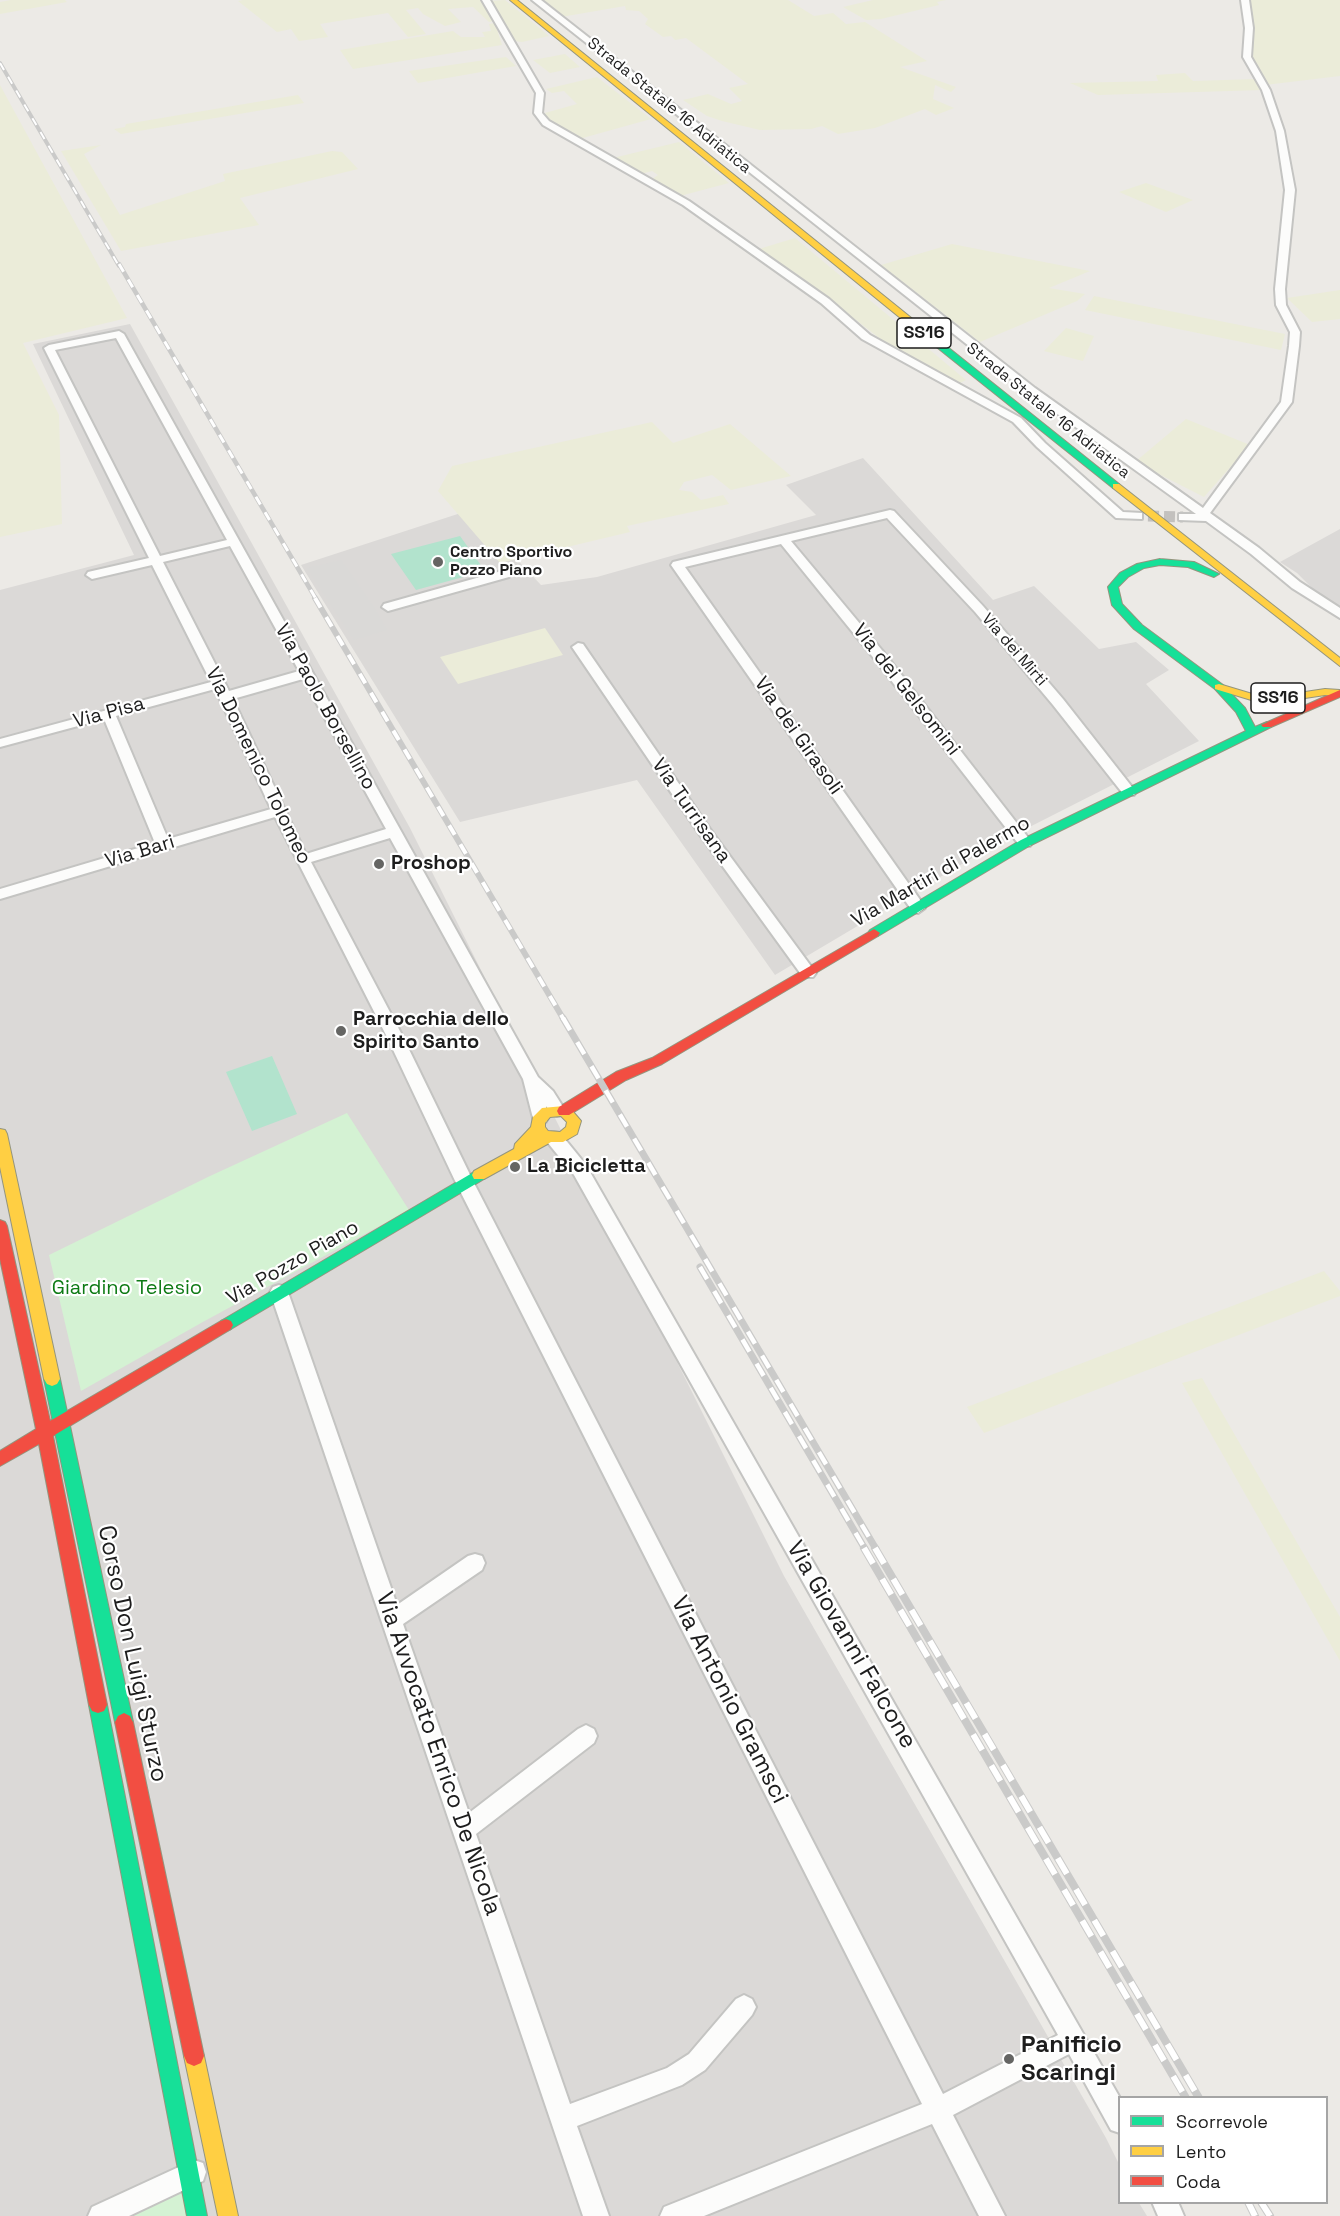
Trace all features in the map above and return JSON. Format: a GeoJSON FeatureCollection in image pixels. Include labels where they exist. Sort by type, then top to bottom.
{"type":"FeatureCollection","features":[{"type":"Feature","properties":{"kind":"main road","name":"Strada Statale 16 Adriatica"},"geometry":{"type":"LineString","coordinates":[[513,0],[1120,490],[1315,645],[1340,658]]}},
{"type":"Feature","properties":{"kind":"main road","name":"Strada Statale 16 Adriatica"},"geometry":{"type":"LineString","coordinates":[[525,0],[1340,658]]}},
{"type":"Feature","properties":{"kind":"main road","name":"SS16"},"geometry":{"type":"LineString","coordinates":[[1120,490],[1149,521],[1157,533],[1158,542],[1154,555],[1141,566],[1124,575],[1113,587],[1117,605],[1138,627],[1219,687],[1241,710],[1252,732]]}},
{"type":"Feature","properties":{"kind":"main road","name":"SS16"},"geometry":{"type":"LineString","coordinates":[[1141,566],[1160,562],[1176,562],[1204,569],[1289,632],[1315,645]]}},
{"type":"Feature","properties":{"kind":"main road","name":"SS16"},"geometry":{"type":"LineString","coordinates":[[1219,687],[1258,699],[1275,708],[1284,718]]}},
{"type":"Feature","properties":{"kind":"main road","name":"SS16"},"geometry":{"type":"LineString","coordinates":[[1258,699],[1285,698],[1325,692],[1340,693]]}},
{"type":"Feature","properties":{"kind":"main road"},"geometry":{"type":"LineString","coordinates":[[1252,732],[1340,693]]}},
{"type":"Feature","properties":{"kind":"main road","name":"SS16"},"geometry":{"type":"LineString","coordinates":[[1231,699],[1284,718]]}},
{"type":"Feature","properties":{"kind":"main road","name":"Via Martiri di Palermo"},"geometry":{"type":"LineString","coordinates":[[657,1061],[1025,843],[1252,732]]}},
{"type":"Feature","properties":{"kind":"main road","name":"Via Pozzo Piano"},"geometry":{"type":"LineString","coordinates":[[0,1459],[466,1185],[513,1155],[545,1130],[547,1112],[566,1118],[628,1087],[657,1061]]}},
{"type":"Feature","properties":{"kind":"main road","name":"Via Pozzo Piano"},"geometry":{"type":"LineString","coordinates":[[545,1130],[563,1137],[566,1118]]}},
{"type":"Feature","properties":{"kind":"main road","name":"Corso Don Luigi Sturzo"},"geometry":{"type":"LineString","coordinates":[[0,1134],[228,2216]]}},
{"type":"Feature","properties":{"kind":"main road","name":"Corso Don Luigi Sturzo"},"geometry":{"type":"LineString","coordinates":[[0,1226],[45,1434],[197,2216]]}},
{"type":"Feature","properties":{"kind":"street"},"geometry":{"type":"LineString","coordinates":[[486,0],[540,93],[538,113],[546,123],[686,203],[825,301],[866,337],[1017,420],[1041,446],[1120,515],[1138,516]]}},
{"type":"Feature","properties":{"kind":"street"},"geometry":{"type":"LineString","coordinates":[[536,0],[1030,390],[1207,516],[1296,585],[1340,614]]}},
{"type":"Feature","properties":{"kind":"street"},"geometry":{"type":"LineString","coordinates":[[1207,516],[1286,402],[1294,346],[1295,332],[1281,305],[1280,288],[1290,190],[1280,131],[1266,90],[1247,57],[1249,28],[1245,0]]}},
{"type":"Feature","properties":{"kind":"street","name":"Via Paolo Borsellino"},"geometry":{"type":"LineString","coordinates":[[49,348],[119,334],[531,1079],[545,1130]]}},
{"type":"Feature","properties":{"kind":"street","name":"Via Domenico Tolomeo"},"geometry":{"type":"LineString","coordinates":[[49,348],[154,560],[219,684],[303,860],[394,1035],[466,1185]]}},
{"type":"Feature","properties":{"kind":"street","name":"Via dei Mirti"},"geometry":{"type":"LineString","coordinates":[[784,540],[890,514],[979,609],[1129,792]]}},
{"type":"Feature","properties":{"kind":"street"},"geometry":{"type":"LineString","coordinates":[[1183,517],[1207,516]]}},
{"type":"Feature","properties":{"kind":"street","name":"Via dei Girasoli"},"geometry":{"type":"LineString","coordinates":[[784,540],[677,565],[918,908]]}},
{"type":"Feature","properties":{"kind":"street","name":"Via dei Gelsomini"},"geometry":{"type":"LineString","coordinates":[[784,540],[881,658],[1025,843]]}},
{"type":"Feature","properties":{"kind":"street"},"geometry":{"type":"LineString","coordinates":[[92,575],[234,542]]}},
{"type":"Feature","properties":{"kind":"street"},"geometry":{"type":"LineString","coordinates":[[388,607],[505,574]]}},
{"type":"Feature","properties":{"kind":"street","name":"Via Turrisana"},"geometry":{"type":"LineString","coordinates":[[578,647],[705,832],[808,973]]}},
{"type":"Feature","properties":{"kind":"street"},"geometry":{"type":"LineString","coordinates":[[224,697],[308,673]]}},
{"type":"Feature","properties":{"kind":"street","name":"Via Pisa"},"geometry":{"type":"LineString","coordinates":[[0,743],[219,684]]}},
{"type":"Feature","properties":{"kind":"street"},"geometry":{"type":"LineString","coordinates":[[110,714],[163,845]]}},
{"type":"Feature","properties":{"kind":"street","name":"Via Bari"},"geometry":{"type":"LineString","coordinates":[[0,894],[280,811]]}},
{"type":"Feature","properties":{"kind":"street"},"geometry":{"type":"LineString","coordinates":[[303,860],[393,832]]}},
{"type":"Feature","properties":{"kind":"street","name":"Via Paolo Borsellino"},"geometry":{"type":"LineString","coordinates":[[531,1079],[566,1118]]}},
{"type":"Feature","properties":{"kind":"street","name":"Via Giovanni Falcone"},"geometry":{"type":"LineString","coordinates":[[566,1118],[580,1170]]}},
{"type":"Feature","properties":{"kind":"street","name":"Via Giovanni Falcone"},"geometry":{"type":"LineString","coordinates":[[545,1130],[580,1170],[1118,2119]]}},
{"type":"Feature","properties":{"kind":"street","name":"Via Antonio Gramsci"},"geometry":{"type":"LineString","coordinates":[[466,1185],[992,2216]]}},
{"type":"Feature","properties":{"kind":"street","name":"Via Avvocato Enrico De Nicola"},"geometry":{"type":"LineString","coordinates":[[279,1293],[596,2216]]}},
{"type":"Feature","properties":{"kind":"street"},"geometry":{"type":"LineString","coordinates":[[392,1620],[476,1563]]}},
{"type":"Feature","properties":{"kind":"street"},"geometry":{"type":"LineString","coordinates":[[464,1830],[586,1736]]}},
{"type":"Feature","properties":{"kind":"street"},"geometry":{"type":"LineString","coordinates":[[563,2119],[674,2077],[697,2061],[744,2007]]}},
{"type":"Feature","properties":{"kind":"street"},"geometry":{"type":"LineString","coordinates":[[673,2216],[937,2110],[1074,2039]]}},
{"type":"Feature","properties":{"kind":"street"},"geometry":{"type":"LineString","coordinates":[[101,2216],[188,2174],[203,2170],[221,2182]]}},
{"type":"Feature","properties":{"kind":"shaded area"},"geometry":{"type":"Polygon","coordinates":[[[130,324],[410,828],[784,1576],[1106,2138],[1118,2162],[1118,2204],[1140,2204],[1147,2216],[0,2216],[0,590],[134,555],[33,344],[130,324]]]}},
{"type":"Feature","properties":{"kind":"shaded area"},"geometry":{"type":"Polygon","coordinates":[[[863,458],[993,600],[1034,586],[1099,649],[1136,642],[1169,670],[1146,684],[1199,741],[994,845],[775,975],[637,780],[460,822],[301,565],[470,510],[541,585],[597,577],[816,515],[786,485],[863,458]]]}},
{"type":"Feature","properties":{"kind":"shaded area"},"geometry":{"type":"Polygon","coordinates":[[[1340,529],[1340,606],[1317,593],[1297,573],[1280,562],[1340,529]]]}},
{"type":"Feature","properties":{"kind":"shaded area"},"geometry":{"type":"Polygon","coordinates":[[[341,560],[387,630],[354,640],[307,568],[341,560]]]}},
{"type":"Feature","properties":{"kind":"green space"},"geometry":{"type":"Polygon","coordinates":[[[65,0],[67,2],[0,14],[0,2],[65,0]]]}},
{"type":"Feature","properties":{"kind":"green space"},"geometry":{"type":"Polygon","coordinates":[[[483,0],[498,20],[489,22],[473,7],[448,9],[461,22],[445,26],[423,14],[418,8],[406,10],[426,34],[408,37],[388,13],[320,24],[328,37],[299,41],[291,29],[277,32],[238,1],[483,0]]]}},
{"type":"Feature","properties":{"kind":"green space"},"geometry":{"type":"Polygon","coordinates":[[[505,0],[549,36],[522,42],[514,41],[488,1],[505,0]]]}},
{"type":"Feature","properties":{"kind":"green space"},"geometry":{"type":"Polygon","coordinates":[[[540,0],[788,0],[814,16],[833,13],[846,24],[865,22],[927,61],[900,67],[956,87],[951,92],[935,85],[933,99],[954,108],[936,115],[925,109],[875,128],[838,134],[822,126],[811,129],[760,130],[722,121],[707,116],[683,100],[708,94],[731,104],[742,101],[729,88],[748,84],[686,38],[675,40],[671,36],[663,37],[645,24],[648,19],[639,11],[626,10],[625,6],[561,17],[540,0]]]}},
{"type":"Feature","properties":{"kind":"green space"},"geometry":{"type":"Polygon","coordinates":[[[873,0],[946,0],[937,2],[939,5],[881,19],[866,20],[843,7],[873,0]]]}},
{"type":"Feature","properties":{"kind":"green space"},"geometry":{"type":"Polygon","coordinates":[[[1245,0],[1340,0],[1340,76],[1265,85],[1250,58],[1254,26],[1245,0]]]}},
{"type":"Feature","properties":{"kind":"green space"},"geometry":{"type":"Polygon","coordinates":[[[495,23],[502,45],[353,69],[340,50],[453,31],[461,37],[485,37],[482,32],[491,31],[489,24],[495,23]]]}},
{"type":"Feature","properties":{"kind":"green space"},"geometry":{"type":"Polygon","coordinates":[[[565,54],[580,67],[550,73],[533,60],[565,54]]]}},
{"type":"Feature","properties":{"kind":"green space"},"geometry":{"type":"Polygon","coordinates":[[[506,57],[516,66],[418,83],[409,71],[506,57]]]}},
{"type":"Feature","properties":{"kind":"green space"},"geometry":{"type":"Polygon","coordinates":[[[1185,73],[1193,81],[1256,79],[1263,90],[1098,95],[1070,83],[1158,81],[1156,75],[1185,73]]]}},
{"type":"Feature","properties":{"kind":"green space"},"geometry":{"type":"Polygon","coordinates":[[[597,77],[651,119],[579,139],[546,117],[545,113],[577,104],[564,91],[552,93],[546,89],[597,77]]]}},
{"type":"Feature","properties":{"kind":"green space"},"geometry":{"type":"Polygon","coordinates":[[[0,85],[127,318],[23,343],[59,415],[62,524],[0,537],[0,85]]]}},
{"type":"Feature","properties":{"kind":"green space"},"geometry":{"type":"Polygon","coordinates":[[[298,95],[304,103],[121,134],[114,129],[125,127],[126,124],[298,95]]]}},
{"type":"Feature","properties":{"kind":"green space"},"geometry":{"type":"Polygon","coordinates":[[[679,142],[729,183],[680,196],[651,180],[658,175],[652,171],[641,174],[613,158],[679,142]]]}},
{"type":"Feature","properties":{"kind":"green space"},"geometry":{"type":"Polygon","coordinates":[[[101,145],[84,154],[120,215],[225,181],[223,174],[332,151],[342,152],[358,169],[240,198],[259,225],[121,251],[61,151],[101,145]]]}},
{"type":"Feature","properties":{"kind":"green space"},"geometry":{"type":"Polygon","coordinates":[[[1146,183],[1193,200],[1166,212],[1119,192],[1146,183]]]}},
{"type":"Feature","properties":{"kind":"green space"},"geometry":{"type":"Polygon","coordinates":[[[795,238],[966,380],[958,384],[883,341],[820,292],[759,249],[795,238]]]}},
{"type":"Feature","properties":{"kind":"green space"},"geometry":{"type":"Polygon","coordinates":[[[952,244],[1090,271],[1049,288],[1085,294],[1077,301],[980,342],[881,265],[952,244]]]}},
{"type":"Feature","properties":{"kind":"green space"},"geometry":{"type":"Polygon","coordinates":[[[1340,290],[1340,319],[1312,322],[1287,298],[1340,290]]]}},
{"type":"Feature","properties":{"kind":"green space"},"geometry":{"type":"Polygon","coordinates":[[[1094,296],[1285,334],[1281,350],[1085,310],[1094,296]]]}},
{"type":"Feature","properties":{"kind":"green space"},"geometry":{"type":"Polygon","coordinates":[[[1066,328],[1094,336],[1083,361],[1044,351],[1066,328]]]}},
{"type":"Feature","properties":{"kind":"green space"},"geometry":{"type":"Polygon","coordinates":[[[1186,419],[1250,445],[1204,497],[1135,462],[1186,419]]]}},
{"type":"Feature","properties":{"kind":"green space"},"geometry":{"type":"Polygon","coordinates":[[[652,422],[673,443],[730,424],[791,476],[731,490],[712,475],[684,482],[679,490],[692,492],[701,500],[723,495],[729,504],[627,526],[630,532],[500,563],[438,491],[452,466],[652,422]]]}},
{"type":"Feature","properties":{"kind":"green space","name":"Centro Sportivo Pozzo Piano"},"geometry":{"type":"Polygon","coordinates":[[[460,536],[485,571],[416,590],[391,554],[460,536]]]}},
{"type":"Feature","properties":{"kind":"green space"},"geometry":{"type":"Polygon","coordinates":[[[545,628],[563,655],[458,684],[440,657],[545,628]]]}},
{"type":"Feature","properties":{"kind":"green space"},"geometry":{"type":"Polygon","coordinates":[[[272,1056],[297,1114],[252,1131],[226,1072],[272,1056]]]}},
{"type":"Feature","properties":{"kind":"green space","name":"Giardino Telesio"},"geometry":{"type":"Polygon","coordinates":[[[347,1113],[409,1210],[81,1391],[49,1255],[210,1176],[347,1113]]]}},
{"type":"Feature","properties":{"kind":"green space"},"geometry":{"type":"Polygon","coordinates":[[[1324,1271],[1340,1291],[1340,1296],[984,1433],[967,1407],[1324,1271]]]}},
{"type":"Feature","properties":{"kind":"green space"},"geometry":{"type":"Polygon","coordinates":[[[1202,1378],[1340,1617],[1340,1661],[1182,1383],[1202,1378]]]}},
{"type":"Feature","properties":{"kind":"green space"},"geometry":{"type":"Polygon","coordinates":[[[183,2186],[189,2216],[120,2216],[183,2186]]]}},
{"type":"Feature","properties":{"kind":"tunnel"},"geometry":{"type":"LineString","coordinates":[[1148,516],[1183,517]]}},
{"type":"Feature","properties":{"kind":"railway"},"geometry":{"type":"LineString","coordinates":[[0,63],[119,266]]}},
{"type":"Feature","properties":{"kind":"railway"},"geometry":{"type":"LineString","coordinates":[[119,264],[316,599]]}},
{"type":"Feature","properties":{"kind":"railway"},"geometry":{"type":"LineString","coordinates":[[315,598],[564,1020]]}},
{"type":"Feature","properties":{"kind":"railway"},"geometry":{"type":"LineString","coordinates":[[563,1018],[876,1549]]}},
{"type":"Feature","properties":{"kind":"railway"},"geometry":{"type":"LineString","coordinates":[[700,1267],[865,1549]]}},
{"type":"Feature","properties":{"kind":"railway"},"geometry":{"type":"LineString","coordinates":[[864,1548],[1185,2096]]}},
{"type":"Feature","properties":{"kind":"railway"},"geometry":{"type":"LineString","coordinates":[[875,1548],[1198,2096]]}},
{"type":"Feature","properties":{"kind":"railway"},"geometry":{"type":"LineString","coordinates":[[1249,2204],[1255,2216]]}},
{"type":"Feature","properties":{"kind":"railway"},"geometry":{"type":"LineString","coordinates":[[1262,2204],[1270,2216]]}},
{"type":"Feature","properties":{"kind":"traffic: fast"},"geometry":{"type":"LineString","coordinates":[[917,327],[1116,486]]}},
{"type":"Feature","properties":{"kind":"traffic: fast"},"geometry":{"type":"LineString","coordinates":[[1214,574],[1190,564],[1160,562],[1141,566],[1124,575],[1113,587],[1117,605],[1138,627],[1219,687],[1241,710],[1252,732]]}},
{"type":"Feature","properties":{"kind":"traffic: fast"},"geometry":{"type":"LineString","coordinates":[[874,933],[1025,843],[1267,725]]}},
{"type":"Feature","properties":{"kind":"traffic: fast"},"geometry":{"type":"LineString","coordinates":[[226,1325],[479,1175]]}},
{"type":"Feature","properties":{"kind":"traffic: fast"},"geometry":{"type":"LineString","coordinates":[[52,1379],[124,1722]]}},
{"type":"Feature","properties":{"kind":"traffic: fast"},"geometry":{"type":"LineString","coordinates":[[98,1705],[197,2216]]}},
{"type":"Feature","properties":{"kind":"traffic: slow"},"geometry":{"type":"LineString","coordinates":[[513,0],[917,327]]}},
{"type":"Feature","properties":{"kind":"traffic: slow"},"geometry":{"type":"LineString","coordinates":[[1116,486],[1340,663]]}},
{"type":"Feature","properties":{"kind":"traffic: slow"},"geometry":{"type":"LineString","coordinates":[[1219,687],[1258,699],[1285,698],[1325,692],[1339,693]]}},
{"type":"Feature","properties":{"kind":"traffic: slow"},"geometry":{"type":"LineString","coordinates":[[520,1148],[538,1129],[538,1121],[547,1112],[564,1111],[574,1121],[572,1130],[563,1137],[545,1136],[538,1129]]}},
{"type":"Feature","properties":{"kind":"traffic: slow"},"geometry":{"type":"LineString","coordinates":[[0,1134],[52,1379]]}},
{"type":"Feature","properties":{"kind":"traffic: slow"},"geometry":{"type":"LineString","coordinates":[[479,1175],[548,1137]]}},
{"type":"Feature","properties":{"kind":"traffic: slow"},"geometry":{"type":"LineString","coordinates":[[194,2056],[228,2216]]}},
{"type":"Feature","properties":{"kind":"traffic: jam"},"geometry":{"type":"LineString","coordinates":[[1267,725],[1340,693]]}},
{"type":"Feature","properties":{"kind":"traffic: jam"},"geometry":{"type":"LineString","coordinates":[[564,1111],[621,1076],[657,1061],[874,933]]}},
{"type":"Feature","properties":{"kind":"traffic: jam"},"geometry":{"type":"LineString","coordinates":[[0,1226],[45,1434],[98,1705]]}},
{"type":"Feature","properties":{"kind":"traffic: jam"},"geometry":{"type":"LineString","coordinates":[[0,1459],[226,1325]]}},
{"type":"Feature","properties":{"kind":"traffic: jam"},"geometry":{"type":"LineString","coordinates":[[124,1722],[194,2056]]}},
{"type":"Feature","properties":{"kind":"place","name":"Centro Sportivo Pozzo Piano"},"geometry":{"type":"Point","coordinates":[438,562]}},
{"type":"Feature","properties":{"kind":"place","name":"Proshop"},"geometry":{"type":"Point","coordinates":[379,864]}},
{"type":"Feature","properties":{"kind":"place","name":"Parrocchia dello Spirito Santo"},"geometry":{"type":"Point","coordinates":[341,1031]}},
{"type":"Feature","properties":{"kind":"place","name":"La Bicicletta"},"geometry":{"type":"Point","coordinates":[515,1167]}},
{"type":"Feature","properties":{"kind":"place","name":"Panificio Scaringi"},"geometry":{"type":"Point","coordinates":[1009,2059]}}]}
